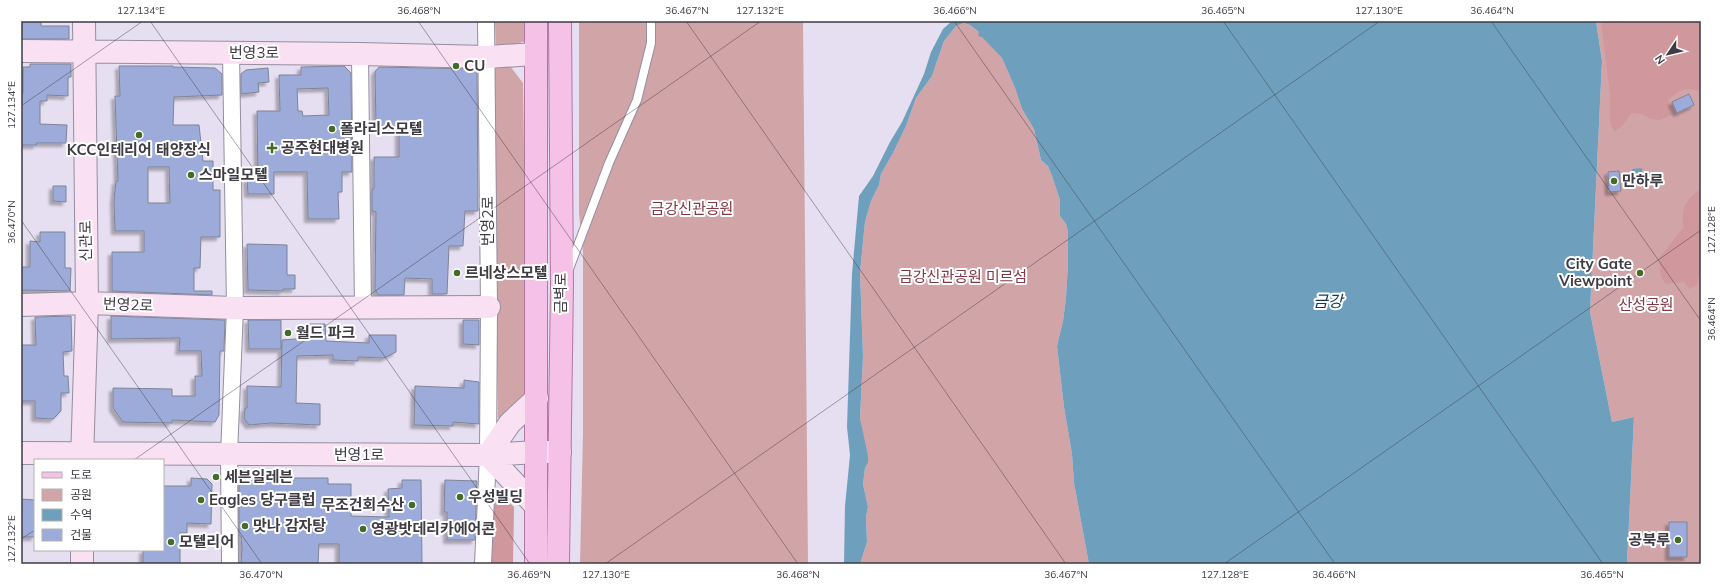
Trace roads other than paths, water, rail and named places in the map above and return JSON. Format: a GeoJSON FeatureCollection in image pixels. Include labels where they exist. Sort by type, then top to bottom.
{"type":"FeatureCollection","features":[{"type":"Feature","properties":{"kind":"main road","name":"신관로"},"geometry":{"type":"LineString","coordinates":[[82,457],[87,303],[83,51],[84,21]]}},
{"type":"Feature","properties":{"kind":"main road","name":"금벽로"},"geometry":{"type":"LineString","coordinates":[[536,21],[536,564]]}},
{"type":"Feature","properties":{"kind":"main road","name":"금벽로"},"geometry":{"type":"LineString","coordinates":[[558,564],[562,284],[560,21]]}},
{"type":"Feature","properties":{"kind":"main road","name":"번영3로"},"geometry":{"type":"LineString","coordinates":[[21,51],[360,54],[487,57],[536,54]]}},
{"type":"Feature","properties":{"kind":"main road","name":"번영2로"},"geometry":{"type":"LineString","coordinates":[[21,304],[87,303],[235,308],[489,307]]}},
{"type":"Feature","properties":{"kind":"main road"},"geometry":{"type":"LineString","coordinates":[[536,506],[488,455],[510,423],[537,398]]}},
{"type":"Feature","properties":{"kind":"main road","name":"번영1로"},"geometry":{"type":"LineString","coordinates":[[21,453],[82,457],[229,455],[488,455],[560,452]]}},
{"type":"Feature","properties":{"kind":"main road"},"geometry":{"type":"LineString","coordinates":[[82,551],[82,564]]}},
{"type":"Feature","properties":{"kind":"street"},"geometry":{"type":"LineString","coordinates":[[486,21],[487,57]]}},
{"type":"Feature","properties":{"kind":"street"},"geometry":{"type":"LineString","coordinates":[[230,564],[229,455],[235,308],[231,53]]}},
{"type":"Feature","properties":{"kind":"street"},"geometry":{"type":"LineString","coordinates":[[360,54],[363,308]]}},
{"type":"Feature","properties":{"kind":"street","name":"번영2로"},"geometry":{"type":"LineString","coordinates":[[487,57],[489,307]]}},
{"type":"Feature","properties":{"kind":"street"},"geometry":{"type":"LineString","coordinates":[[483,564],[488,455],[489,307]]}},
{"type":"Feature","properties":{"kind":"lane"},"geometry":{"type":"LineString","coordinates":[[562,284],[576,254],[610,163],[638,100],[652,43],[651,21]]}},
{"type":"Feature","properties":{"kind":"water","name":"금강"},"geometry":{"type":"Polygon","coordinates":[[[952,21],[1596,21],[1602,61],[1590,312],[1612,422],[1634,417],[1627,564],[1089,564],[1074,483],[1072,454],[1064,407],[1057,346],[1063,321],[1066,298],[1068,232],[1066,224],[1060,216],[1060,200],[1052,176],[1048,166],[1041,160],[1034,129],[1022,109],[1002,58],[982,37],[978,36],[979,32],[970,25],[964,23],[956,26],[944,41],[932,76],[916,98],[906,126],[881,174],[879,185],[871,201],[865,222],[860,272],[863,357],[860,418],[868,456],[868,463],[865,468],[863,484],[868,507],[866,517],[867,542],[860,564],[844,564],[845,506],[850,455],[847,427],[852,274],[859,196],[873,176],[902,122],[924,74],[931,52],[943,29],[952,21]]]}},
{"type":"Feature","properties":{"kind":"water"},"geometry":{"type":"Polygon","coordinates":[[[1642,168],[1643,184],[1633,185],[1632,169],[1642,168]]]}},
{"type":"Feature","properties":{"kind":"place","name":"CU"},"geometry":{"type":"Point","coordinates":[456,66]}},
{"type":"Feature","properties":{"kind":"place","name":"폴라리스모텔"},"geometry":{"type":"Point","coordinates":[332,129]}},
{"type":"Feature","properties":{"kind":"place","name":"KCC인테리어 태양장식"},"geometry":{"type":"Point","coordinates":[139,135]}},
{"type":"Feature","properties":{"kind":"place","name":"공주현대병원"},"geometry":{"type":"Point","coordinates":[272,148]}},
{"type":"Feature","properties":{"kind":"place","name":"스마일모텔"},"geometry":{"type":"Point","coordinates":[191,175]}},
{"type":"Feature","properties":{"kind":"place","name":"만하루"},"geometry":{"type":"Point","coordinates":[1614,181]}},
{"type":"Feature","properties":{"kind":"place","name":"르네상스모텔"},"geometry":{"type":"Point","coordinates":[457,273]}},
{"type":"Feature","properties":{"kind":"place","name":"City Gate Viewpoint"},"geometry":{"type":"Point","coordinates":[1640,273]}},
{"type":"Feature","properties":{"kind":"place","name":"월드 파크"},"geometry":{"type":"Point","coordinates":[288,333]}},
{"type":"Feature","properties":{"kind":"place","name":"세븐일레븐"},"geometry":{"type":"Point","coordinates":[216,477]}},
{"type":"Feature","properties":{"kind":"place","name":"우성빌딩"},"geometry":{"type":"Point","coordinates":[460,497]}},
{"type":"Feature","properties":{"kind":"place","name":"Eagles 당구클럽"},"geometry":{"type":"Point","coordinates":[201,500]}},
{"type":"Feature","properties":{"kind":"place","name":"무조건회수산"},"geometry":{"type":"Point","coordinates":[412,505]}},
{"type":"Feature","properties":{"kind":"place","name":"맛나 감자탕"},"geometry":{"type":"Point","coordinates":[245,526]}},
{"type":"Feature","properties":{"kind":"place","name":"영광밧데리카에어콘"},"geometry":{"type":"Point","coordinates":[363,529]}},
{"type":"Feature","properties":{"kind":"place","name":"공북루"},"geometry":{"type":"Point","coordinates":[1678,540]}},
{"type":"Feature","properties":{"kind":"place","name":"모텔리어"},"geometry":{"type":"Point","coordinates":[171,542]}},
{"type":"Feature","properties":{"kind":"park label","name":"금강신관공원"},"geometry":{"type":"Point","coordinates":[692,209]}},
{"type":"Feature","properties":{"kind":"park label","name":"금강신관공원 미르섬"},"geometry":{"type":"Point","coordinates":[963,277]}},
{"type":"Feature","properties":{"kind":"park label","name":"산성공원"},"geometry":{"type":"Point","coordinates":[1646,305]}}]}
